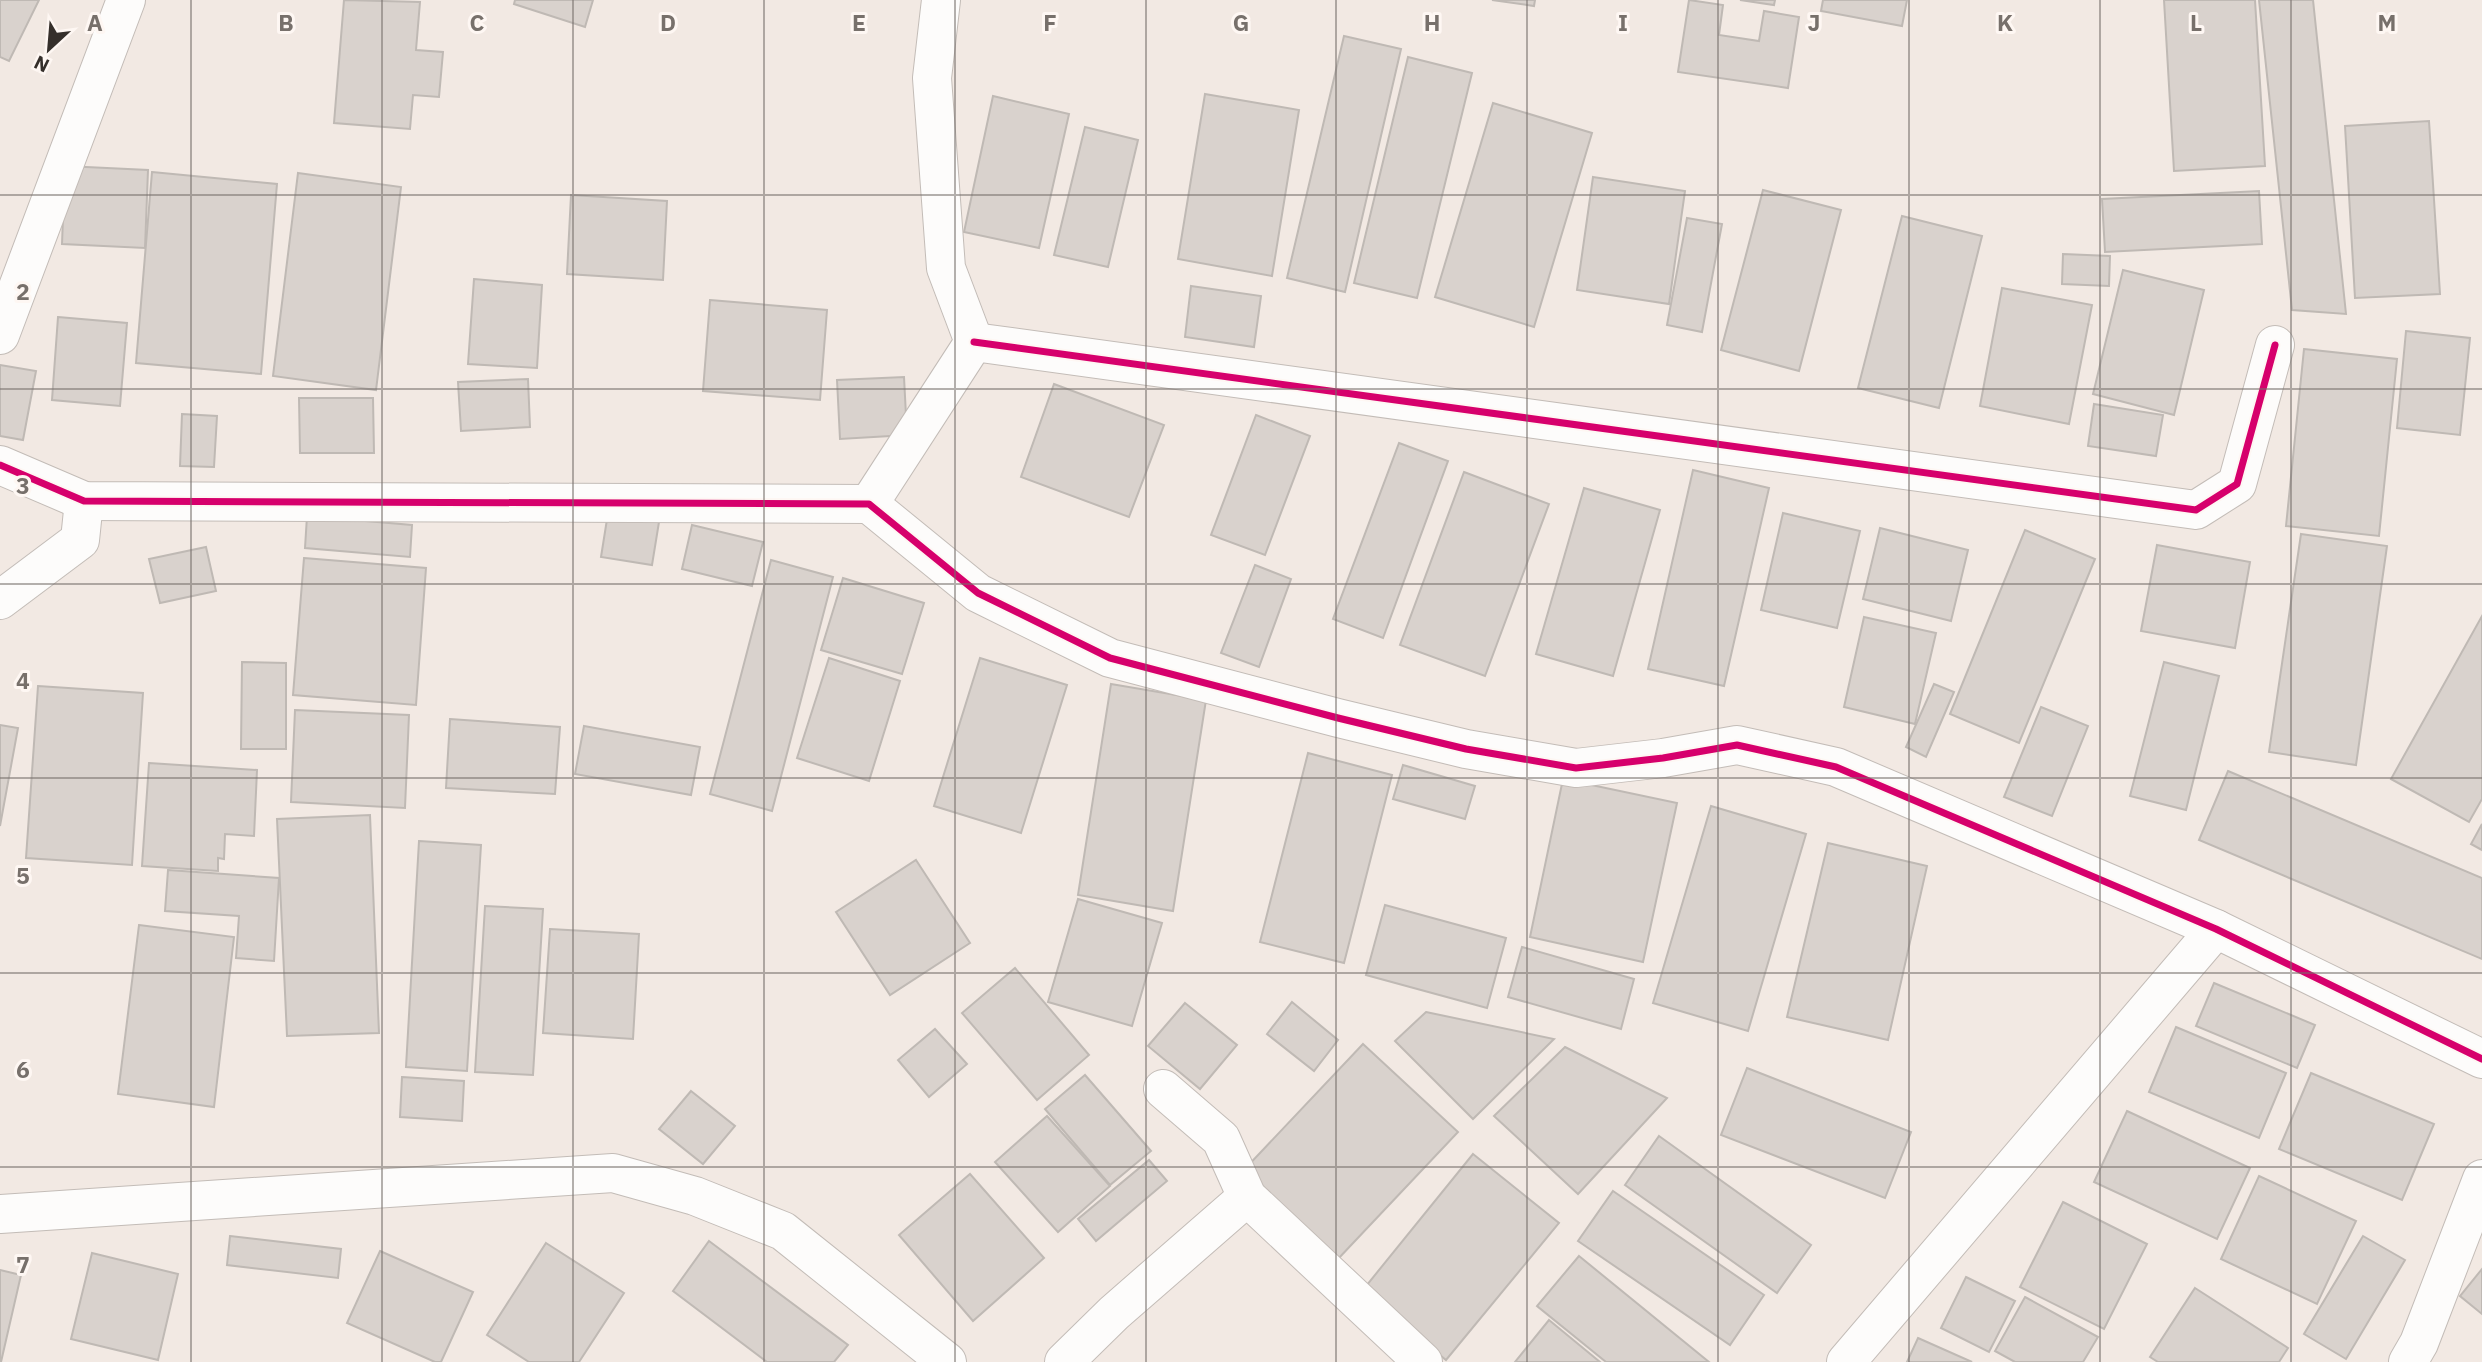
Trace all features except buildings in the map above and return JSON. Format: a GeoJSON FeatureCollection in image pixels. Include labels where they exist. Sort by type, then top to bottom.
{"type":"FeatureCollection","features":[{"type":"Feature","properties":{"kind":"street"},"geometry":{"type":"LineString","coordinates":[[0,335],[126,0]]}},
{"type":"Feature","properties":{"kind":"street"},"geometry":{"type":"LineString","coordinates":[[941,0],[932,78],[946,268],[974,342]]}},
{"type":"Feature","properties":{"kind":"street"},"geometry":{"type":"LineString","coordinates":[[974,342],[2196,510],[2237,484],[2276,345]]}},
{"type":"Feature","properties":{"kind":"street"},"geometry":{"type":"LineString","coordinates":[[869,504],[974,342]]}},
{"type":"Feature","properties":{"kind":"street"},"geometry":{"type":"LineString","coordinates":[[0,466],[84,501],[869,504],[978,593],[1110,657],[1466,749],[1576,768],[1663,758],[1737,745],[1836,767],[2216,929],[2482,1059]]}},
{"type":"Feature","properties":{"kind":"street"},"geometry":{"type":"LineString","coordinates":[[0,600],[80,540],[84,501]]}},
{"type":"Feature","properties":{"kind":"street"},"geometry":{"type":"LineString","coordinates":[[1846,1362],[2216,929]]}},
{"type":"Feature","properties":{"kind":"street"},"geometry":{"type":"LineString","coordinates":[[1163,1089],[1221,1139],[1247,1197],[1423,1362]]}},
{"type":"Feature","properties":{"kind":"street"},"geometry":{"type":"LineString","coordinates":[[0,1214],[613,1173],[695,1196],[783,1231],[947,1362]]}},
{"type":"Feature","properties":{"kind":"street"},"geometry":{"type":"LineString","coordinates":[[2407,1362],[2418,1343],[2482,1179]]}},
{"type":"Feature","properties":{"kind":"street"},"geometry":{"type":"LineString","coordinates":[[1063,1362],[1114,1313],[1247,1197]]}},
{"type":"Feature","properties":{"kind":"cycle path"},"geometry":{"type":"LineString","coordinates":[[974,342],[2196,510],[2237,484],[2275,345]]}},
{"type":"Feature","properties":{"kind":"cycle path"},"geometry":{"type":"LineString","coordinates":[[0,465],[84,501],[869,504],[978,593],[1110,658],[1466,749],[1576,768],[1663,758],[1737,745],[1836,767],[2216,929],[2482,1059]]}}]}
